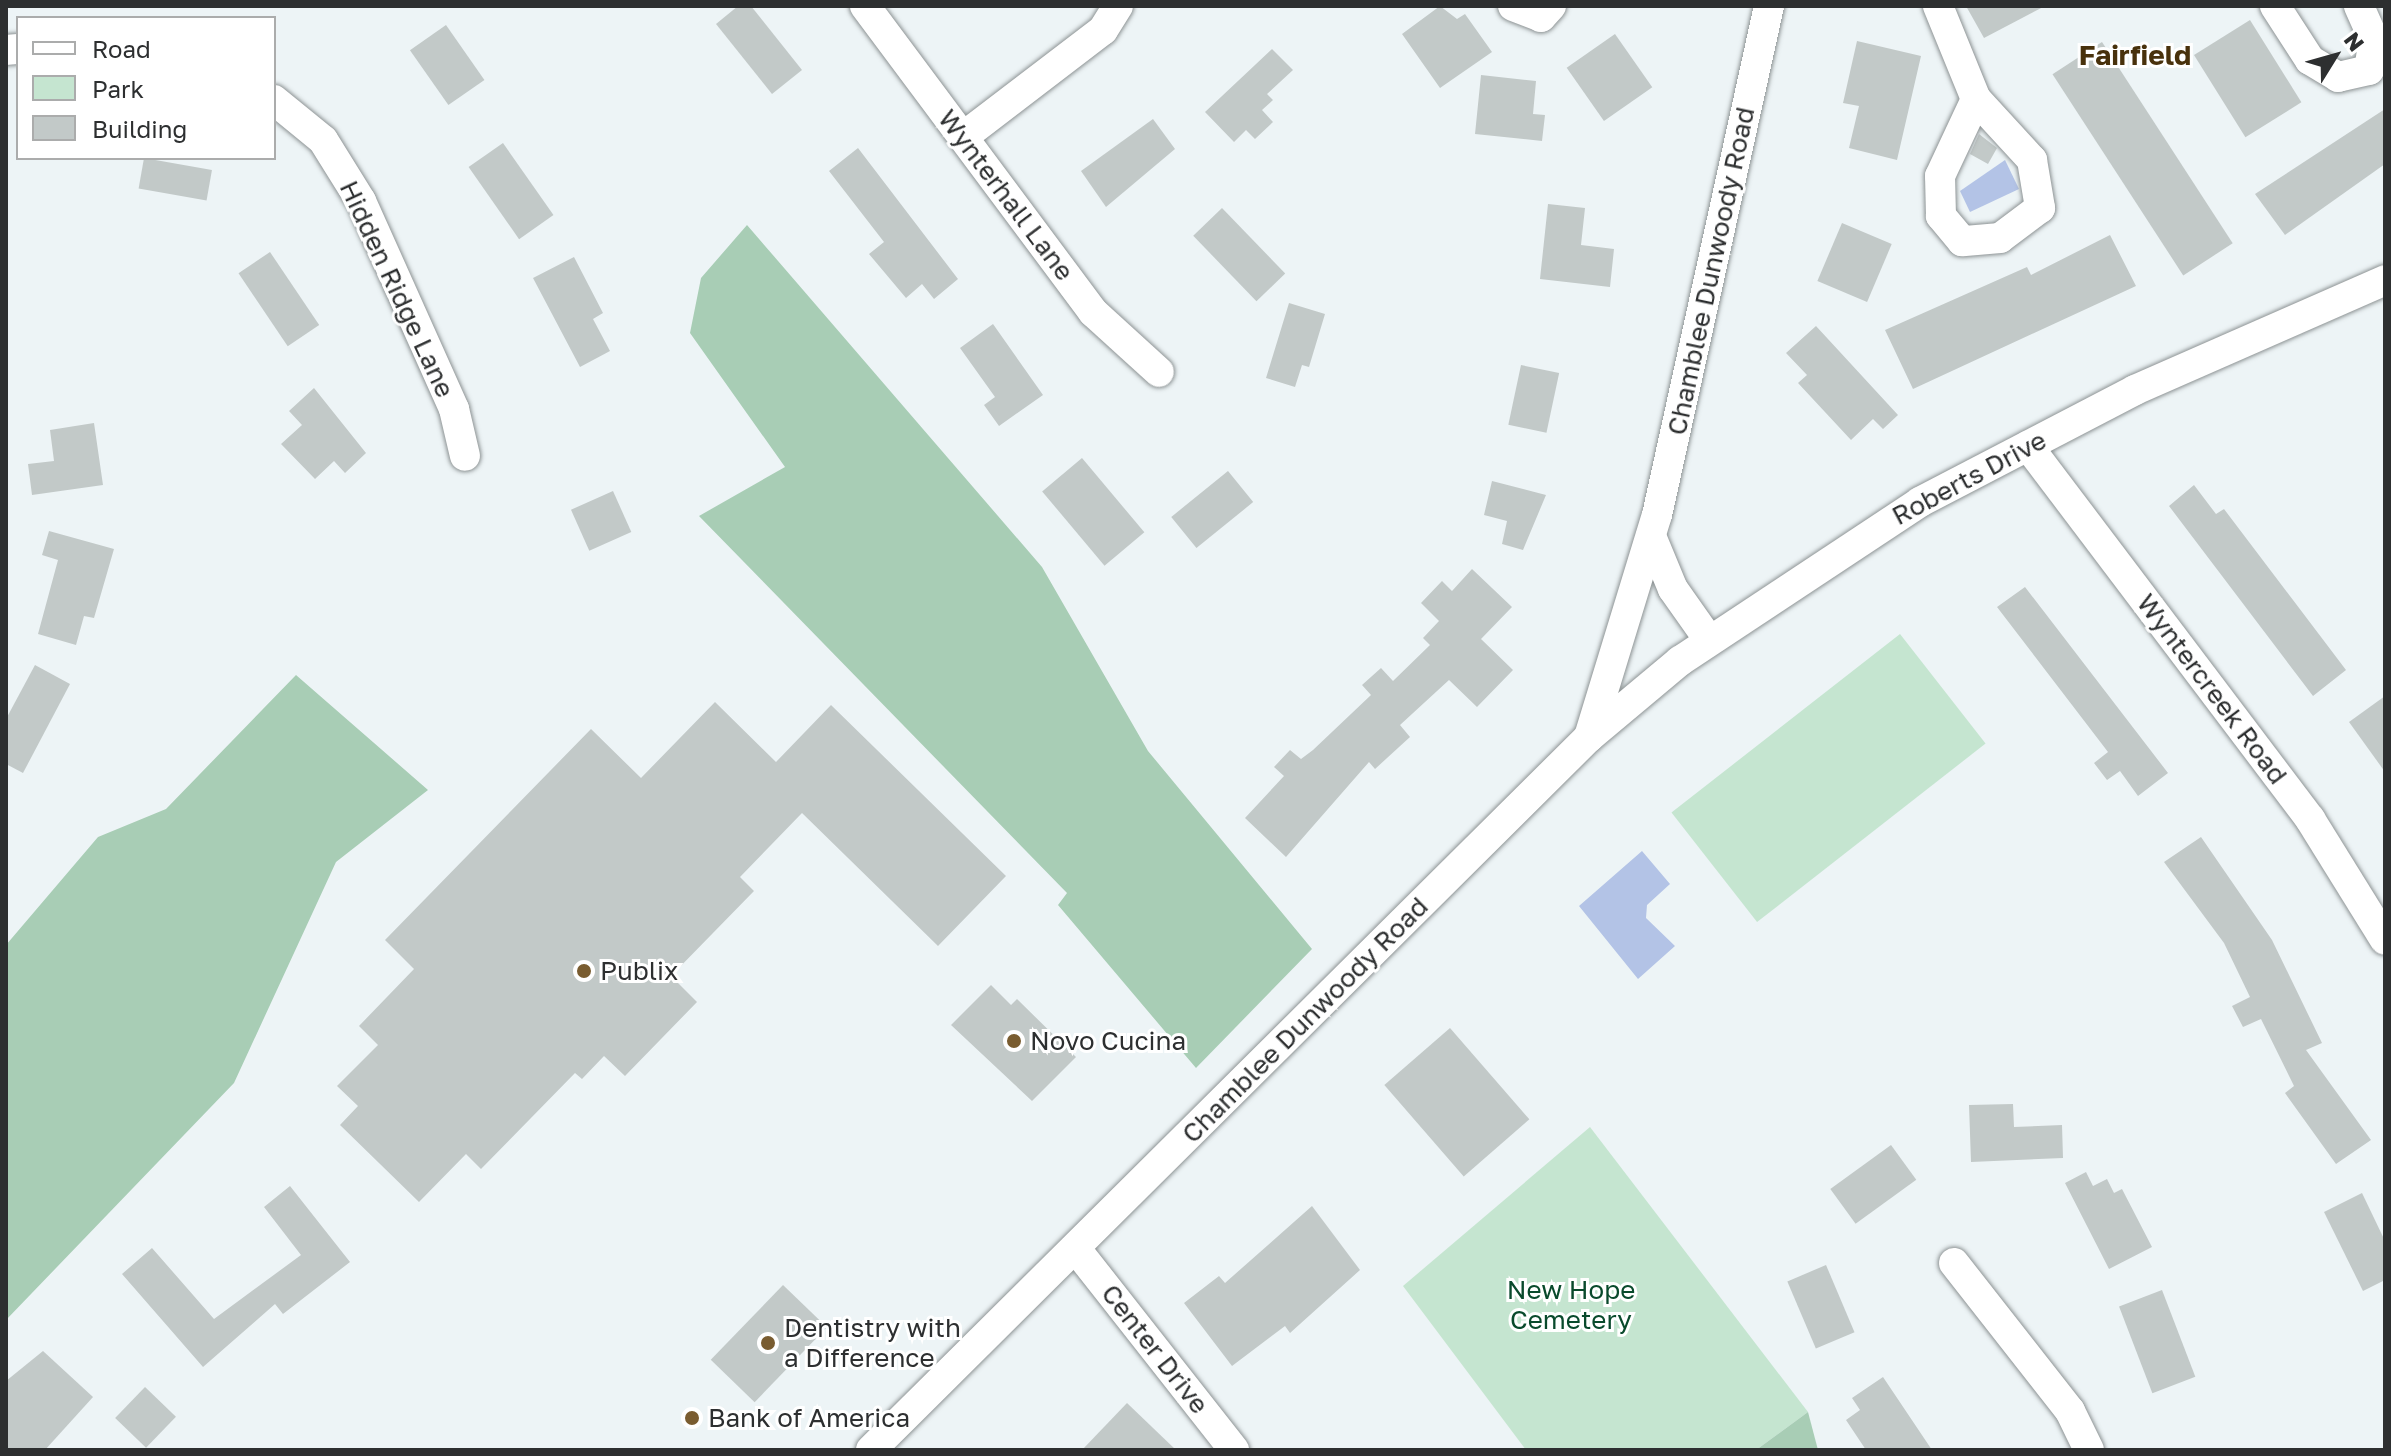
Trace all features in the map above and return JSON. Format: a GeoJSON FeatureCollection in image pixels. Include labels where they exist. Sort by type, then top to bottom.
{"type":"FeatureCollection","features":[{"type":"Feature","properties":{"kind":"street","name":"Wynterhall Lane"},"geometry":{"type":"LineString","coordinates":[[865,6],[1093,312],[1159,372]]}},
{"type":"Feature","properties":{"kind":"street"},"geometry":{"type":"LineString","coordinates":[[963,137],[1103,30],[1118,6]]}},
{"type":"Feature","properties":{"kind":"street"},"geometry":{"type":"LineString","coordinates":[[1513,6],[1541,17],[1551,6]]}},
{"type":"Feature","properties":{"kind":"street","name":"Chamblee Dunwoody Road"},"geometry":{"type":"LineString","coordinates":[[871,1450],[1589,737],[1651,536],[1769,6]]}},
{"type":"Feature","properties":{"kind":"street"},"geometry":{"type":"LineString","coordinates":[[1938,6],[1976,99],[2032,160],[2040,208],[2000,238],[1962,241],[1941,216],[1940,176],[1976,99]]}},
{"type":"Feature","properties":{"kind":"street"},"geometry":{"type":"LineString","coordinates":[[2275,6],[2310,60],[2338,77],[2369,70],[2374,40],[2359,6]]}},
{"type":"Feature","properties":{"kind":"street","name":"Hidden Ridge Lane"},"geometry":{"type":"LineString","coordinates":[[276,102],[323,140],[361,201],[454,409],[465,456]]}},
{"type":"Feature","properties":{"kind":"street","name":"Roberts Drive"},"geometry":{"type":"LineString","coordinates":[[1589,737],[1709,640],[1821,561],[2135,390],[2385,280]]}},
{"type":"Feature","properties":{"kind":"street","name":"Wyntercreek Road"},"geometry":{"type":"LineString","coordinates":[[2028,446],[2310,819],[2385,940]]}},
{"type":"Feature","properties":{"kind":"street"},"geometry":{"type":"LineString","coordinates":[[1651,536],[1673,589],[1709,640]]}},
{"type":"Feature","properties":{"kind":"street","name":"Center Drive"},"geometry":{"type":"LineString","coordinates":[[1076,1249],[1234,1450]]}},
{"type":"Feature","properties":{"kind":"street"},"geometry":{"type":"LineString","coordinates":[[1954,1263],[2070,1411],[2089,1450]]}},
{"type":"Feature","properties":{"kind":"green space"},"geometry":{"type":"Polygon","coordinates":[[[747,225],[1042,567],[1148,751],[1312,949],[1196,1068],[1058,905],[1067,893],[699,516],[785,467],[690,333],[701,278],[747,225]]]}},
{"type":"Feature","properties":{"kind":"green space"},"geometry":{"type":"Polygon","coordinates":[[[1900,634],[1986,744],[1757,922],[1671,813],[1900,634]]]}},
{"type":"Feature","properties":{"kind":"green space"},"geometry":{"type":"Polygon","coordinates":[[[296,675],[428,790],[336,862],[234,1083],[6,1320],[6,945],[98,837],[166,809],[296,675]]]}},
{"type":"Feature","properties":{"kind":"green space","name":"New Hope Cemetery"},"geometry":{"type":"Polygon","coordinates":[[[1590,1127],[1808,1412],[1756,1450],[1526,1450],[1403,1286],[1590,1127]]]}},
{"type":"Feature","properties":{"kind":"green space"},"geometry":{"type":"Polygon","coordinates":[[[1808,1412],[1818,1450],[1756,1450],[1808,1412]]]}},
{"type":"Feature","properties":{"kind":"water"},"geometry":{"type":"Polygon","coordinates":[[[2005,160],[2019,189],[1970,212],[1960,191],[2005,160]]]}},
{"type":"Feature","properties":{"kind":"water"},"geometry":{"type":"Polygon","coordinates":[[[1642,851],[1670,884],[1647,905],[1646,918],[1675,946],[1638,979],[1579,906],[1642,851]]]}},
{"type":"Feature","properties":{"kind":"building"},"geometry":{"type":"Polygon","coordinates":[[[738,6],[751,6],[802,70],[772,94],[716,24],[738,6]]]}},
{"type":"Feature","properties":{"kind":"building"},"geometry":{"type":"Polygon","coordinates":[[[1440,6],[1457,19],[1465,14],[1492,52],[1440,88],[1402,34],[1440,6]]]}},
{"type":"Feature","properties":{"kind":"building"},"geometry":{"type":"Polygon","coordinates":[[[1966,6],[2045,6],[1984,38],[1966,6]]]}},
{"type":"Feature","properties":{"kind":"building"},"geometry":{"type":"Polygon","coordinates":[[[2250,20],[2301,102],[2245,137],[2194,55],[2250,20]]]}},
{"type":"Feature","properties":{"kind":"building"},"geometry":{"type":"Polygon","coordinates":[[[446,25],[484,80],[448,105],[410,50],[446,25]]]}},
{"type":"Feature","properties":{"kind":"building"},"geometry":{"type":"Polygon","coordinates":[[[1615,34],[1652,87],[1604,121],[1567,68],[1615,34]]]}},
{"type":"Feature","properties":{"kind":"building"},"geometry":{"type":"Polygon","coordinates":[[[1857,41],[1921,56],[1897,160],[1849,148],[1859,106],[1843,103],[1857,41]]]}},
{"type":"Feature","properties":{"kind":"building"},"geometry":{"type":"Polygon","coordinates":[[[2102,42],[2233,243],[2183,275],[2053,74],[2102,42]]]}},
{"type":"Feature","properties":{"kind":"building"},"geometry":{"type":"Polygon","coordinates":[[[1272,49],[1293,70],[1267,94],[1273,100],[1262,110],[1273,122],[1255,139],[1246,130],[1234,142],[1205,112],[1272,49]]]}},
{"type":"Feature","properties":{"kind":"building"},"geometry":{"type":"Polygon","coordinates":[[[1481,75],[1536,81],[1533,114],[1545,115],[1542,141],[1475,134],[1481,75]]]}},
{"type":"Feature","properties":{"kind":"building"},"geometry":{"type":"Polygon","coordinates":[[[2385,109],[2385,164],[2285,235],[2255,194],[2385,109]]]}},
{"type":"Feature","properties":{"kind":"building"},"geometry":{"type":"Polygon","coordinates":[[[1153,119],[1175,149],[1106,207],[1081,171],[1153,119]]]}},
{"type":"Feature","properties":{"kind":"building"},"geometry":{"type":"Polygon","coordinates":[[[1979,134],[1997,148],[1988,164],[1970,154],[1979,134]]]}},
{"type":"Feature","properties":{"kind":"building"},"geometry":{"type":"Polygon","coordinates":[[[503,143],[553,215],[519,239],[469,167],[503,143]]]}},
{"type":"Feature","properties":{"kind":"building"},"geometry":{"type":"Polygon","coordinates":[[[858,148],[958,279],[934,299],[922,284],[906,298],[869,254],[884,242],[829,171],[858,148]]]}},
{"type":"Feature","properties":{"kind":"building"},"geometry":{"type":"Polygon","coordinates":[[[144,160],[212,170],[207,201],[139,189],[144,160]]]}},
{"type":"Feature","properties":{"kind":"building"},"geometry":{"type":"Polygon","coordinates":[[[1548,204],[1585,208],[1581,245],[1614,249],[1610,287],[1540,279],[1548,204]]]}},
{"type":"Feature","properties":{"kind":"building"},"geometry":{"type":"Polygon","coordinates":[[[1222,208],[1285,273],[1256,301],[1193,236],[1222,208]]]}},
{"type":"Feature","properties":{"kind":"building"},"geometry":{"type":"Polygon","coordinates":[[[1842,223],[1892,244],[1867,302],[1817,281],[1842,223]]]}},
{"type":"Feature","properties":{"kind":"building"},"geometry":{"type":"Polygon","coordinates":[[[2110,235],[2136,286],[1913,389],[1885,330],[2027,267],[2031,275],[2110,235]]]}},
{"type":"Feature","properties":{"kind":"building"},"geometry":{"type":"Polygon","coordinates":[[[270,252],[319,325],[288,346],[238,273],[270,252]]]}},
{"type":"Feature","properties":{"kind":"building"},"geometry":{"type":"Polygon","coordinates":[[[574,257],[603,313],[593,319],[610,351],[580,367],[533,278],[574,257]]]}},
{"type":"Feature","properties":{"kind":"building"},"geometry":{"type":"Polygon","coordinates":[[[1289,303],[1325,314],[1309,367],[1302,365],[1295,387],[1266,378],[1289,303]]]}},
{"type":"Feature","properties":{"kind":"building"},"geometry":{"type":"Polygon","coordinates":[[[993,324],[1043,395],[999,426],[984,405],[995,397],[960,348],[993,324]]]}},
{"type":"Feature","properties":{"kind":"building"},"geometry":{"type":"Polygon","coordinates":[[[1816,326],[1898,415],[1883,429],[1873,419],[1851,440],[1798,383],[1807,375],[1786,353],[1816,326]]]}},
{"type":"Feature","properties":{"kind":"building"},"geometry":{"type":"Polygon","coordinates":[[[1521,365],[1559,373],[1546,433],[1508,425],[1521,365]]]}},
{"type":"Feature","properties":{"kind":"building"},"geometry":{"type":"Polygon","coordinates":[[[314,388],[366,453],[345,473],[334,461],[315,479],[281,444],[302,425],[289,411],[314,388]]]}},
{"type":"Feature","properties":{"kind":"building"},"geometry":{"type":"Polygon","coordinates":[[[94,423],[103,485],[32,495],[28,464],[54,461],[50,430],[94,423]]]}},
{"type":"Feature","properties":{"kind":"building"},"geometry":{"type":"Polygon","coordinates":[[[1082,458],[1144,532],[1105,566],[1042,491],[1082,458]]]}},
{"type":"Feature","properties":{"kind":"building"},"geometry":{"type":"Polygon","coordinates":[[[1228,471],[1253,502],[1196,548],[1171,517],[1228,471]]]}},
{"type":"Feature","properties":{"kind":"building"},"geometry":{"type":"Polygon","coordinates":[[[1492,481],[1546,495],[1523,550],[1502,544],[1507,521],[1484,515],[1492,481]]]}},
{"type":"Feature","properties":{"kind":"building"},"geometry":{"type":"Polygon","coordinates":[[[2194,485],[2216,514],[2224,509],[2346,670],[2313,696],[2169,506],[2194,485]]]}},
{"type":"Feature","properties":{"kind":"building"},"geometry":{"type":"Polygon","coordinates":[[[613,491],[631,532],[589,551],[571,510],[613,491]]]}},
{"type":"Feature","properties":{"kind":"building"},"geometry":{"type":"Polygon","coordinates":[[[49,531],[114,549],[94,618],[84,616],[76,645],[38,634],[58,560],[42,555],[49,531]]]}},
{"type":"Feature","properties":{"kind":"building"},"geometry":{"type":"Polygon","coordinates":[[[1472,569],[1512,607],[1481,639],[1513,670],[1477,707],[1449,680],[1400,725],[1410,737],[1375,769],[1369,762],[1286,857],[1245,818],[1284,776],[1274,767],[1290,750],[1301,759],[1313,750],[1371,695],[1362,685],[1381,668],[1393,681],[1430,645],[1423,638],[1439,621],[1421,603],[1442,581],[1452,591],[1472,569]]]}},
{"type":"Feature","properties":{"kind":"building"},"geometry":{"type":"Polygon","coordinates":[[[2025,587],[2168,773],[2138,796],[2120,771],[2107,780],[2094,763],[2108,752],[1997,607],[2025,587]]]}},
{"type":"Feature","properties":{"kind":"building"},"geometry":{"type":"Polygon","coordinates":[[[35,665],[70,684],[23,773],[6,764],[6,719],[35,665]]]}},
{"type":"Feature","properties":{"kind":"building"},"geometry":{"type":"Polygon","coordinates":[[[2385,696],[2385,772],[2349,722],[2385,696]]]}},
{"type":"Feature","properties":{"kind":"building"},"geometry":{"type":"Polygon","coordinates":[[[715,702],[776,762],[831,705],[1006,876],[938,946],[802,813],[740,877],[754,891],[671,976],[697,1002],[625,1076],[604,1056],[582,1079],[575,1073],[481,1169],[466,1154],[419,1202],[340,1125],[358,1106],[337,1086],[378,1045],[359,1026],[414,969],[385,940],[591,729],[641,778],[715,702]]]}},
{"type":"Feature","properties":{"kind":"building"},"geometry":{"type":"Polygon","coordinates":[[[2201,837],[2272,940],[2322,1043],[2306,1050],[2371,1140],[2336,1164],[2285,1093],[2294,1086],[2261,1019],[2243,1027],[2232,1006],[2250,997],[2224,943],[2164,862],[2201,837]]]}},
{"type":"Feature","properties":{"kind":"building","name":"Novo Cucina"},"geometry":{"type":"Polygon","coordinates":[[[991,985],[1011,1005],[1017,999],[1076,1057],[1032,1101],[951,1025],[991,985]]]}},
{"type":"Feature","properties":{"kind":"building"},"geometry":{"type":"Polygon","coordinates":[[[1450,1028],[1529,1119],[1464,1176],[1384,1085],[1450,1028]]]}},
{"type":"Feature","properties":{"kind":"building"},"geometry":{"type":"Polygon","coordinates":[[[2013,1104],[2014,1127],[2062,1125],[2063,1158],[1971,1162],[1969,1105],[2013,1104]]]}},
{"type":"Feature","properties":{"kind":"building"},"geometry":{"type":"Polygon","coordinates":[[[1891,1145],[1916,1180],[1856,1224],[1830,1189],[1891,1145]]]}},
{"type":"Feature","properties":{"kind":"building"},"geometry":{"type":"Polygon","coordinates":[[[2086,1172],[2093,1186],[2107,1179],[2114,1193],[2122,1189],[2152,1247],[2109,1269],[2065,1183],[2086,1172]]]}},
{"type":"Feature","properties":{"kind":"building"},"geometry":{"type":"Polygon","coordinates":[[[290,1186],[350,1262],[283,1314],[275,1304],[203,1367],[122,1274],[152,1248],[214,1319],[301,1255],[264,1207],[290,1186]]]}},
{"type":"Feature","properties":{"kind":"building"},"geometry":{"type":"Polygon","coordinates":[[[2362,1193],[2385,1241],[2385,1280],[2363,1291],[2324,1212],[2362,1193]]]}},
{"type":"Feature","properties":{"kind":"building"},"geometry":{"type":"Polygon","coordinates":[[[1312,1206],[1360,1270],[1290,1333],[1285,1326],[1232,1366],[1184,1303],[1219,1276],[1225,1283],[1312,1206]]]}},
{"type":"Feature","properties":{"kind":"building"},"geometry":{"type":"Polygon","coordinates":[[[1826,1265],[1855,1332],[1816,1349],[1787,1281],[1826,1265]]]}},
{"type":"Feature","properties":{"kind":"building","name":"Dentistry with a Difference"},"geometry":{"type":"Polygon","coordinates":[[[783,1285],[827,1327],[755,1402],[711,1360],[783,1285]]]}},
{"type":"Feature","properties":{"kind":"building"},"geometry":{"type":"Polygon","coordinates":[[[2162,1290],[2195,1377],[2152,1393],[2119,1306],[2162,1290]]]}},
{"type":"Feature","properties":{"kind":"building"},"geometry":{"type":"Polygon","coordinates":[[[43,1351],[93,1397],[45,1450],[6,1450],[6,1381],[43,1351]]]}},
{"type":"Feature","properties":{"kind":"building"},"geometry":{"type":"Polygon","coordinates":[[[1883,1377],[1932,1450],[1866,1450],[1846,1420],[1860,1410],[1852,1398],[1883,1377]]]}},
{"type":"Feature","properties":{"kind":"building"},"geometry":{"type":"Polygon","coordinates":[[[145,1387],[176,1417],[146,1448],[115,1418],[145,1387]]]}},
{"type":"Feature","properties":{"kind":"building"},"geometry":{"type":"Polygon","coordinates":[[[1127,1403],[1176,1450],[1082,1450],[1127,1403]]]}},
{"type":"Feature","properties":{"kind":"place","name":"Publix"},"geometry":{"type":"Point","coordinates":[584,971]}},
{"type":"Feature","properties":{"kind":"place","name":"Novo Cucina"},"geometry":{"type":"Point","coordinates":[1014,1041]}},
{"type":"Feature","properties":{"kind":"place","name":"Dentistry with a Difference"},"geometry":{"type":"Point","coordinates":[768,1343]}},
{"type":"Feature","properties":{"kind":"place","name":"Bank of America"},"geometry":{"type":"Point","coordinates":[692,1418]}},
{"type":"Feature","properties":{"kind":"district","name":"Fairfield"},"geometry":{"type":"Point","coordinates":[2135,55]}}]}
